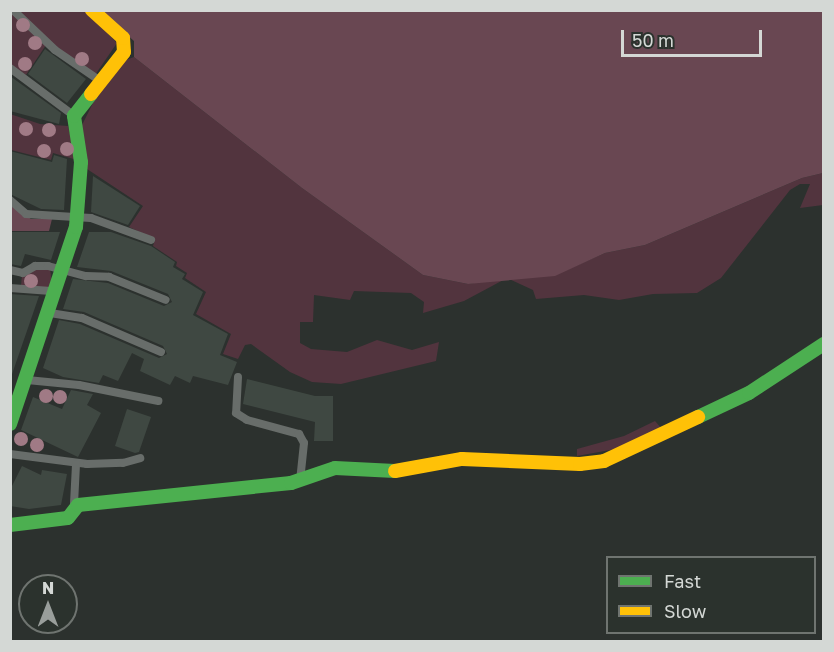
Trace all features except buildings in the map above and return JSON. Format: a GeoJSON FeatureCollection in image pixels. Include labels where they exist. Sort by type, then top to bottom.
{"type":"FeatureCollection","features":[{"type":"Feature","properties":{"kind":"street"},"geometry":{"type":"LineString","coordinates":[[10,424],[56,292],[77,216],[81,162],[74,117],[124,52],[124,45],[115,28],[92,10]]}},
{"type":"Feature","properties":{"kind":"street"},"geometry":{"type":"LineString","coordinates":[[10,525],[68,518],[74,507],[298,479],[322,470],[393,471],[442,460],[604,461],[758,388],[824,344]]}},
{"type":"Feature","properties":{"kind":"lane"},"geometry":{"type":"LineString","coordinates":[[13,10],[55,50],[101,81]]}},
{"type":"Feature","properties":{"kind":"lane"},"geometry":{"type":"LineString","coordinates":[[10,68],[74,117]]}},
{"type":"Feature","properties":{"kind":"lane"},"geometry":{"type":"LineString","coordinates":[[10,200],[32,215],[77,216],[119,226],[151,240]]}},
{"type":"Feature","properties":{"kind":"lane"},"geometry":{"type":"LineString","coordinates":[[10,270],[23,273],[35,266],[48,266],[117,279],[166,300]]}},
{"type":"Feature","properties":{"kind":"lane"},"geometry":{"type":"LineString","coordinates":[[10,288],[56,292]]}},
{"type":"Feature","properties":{"kind":"lane"},"geometry":{"type":"LineString","coordinates":[[49,313],[82,318],[161,352]]}},
{"type":"Feature","properties":{"kind":"lane"},"geometry":{"type":"LineString","coordinates":[[238,377],[234,406],[240,417],[294,431],[302,438],[303,467],[298,479]]}},
{"type":"Feature","properties":{"kind":"lane"},"geometry":{"type":"LineString","coordinates":[[25,379],[79,385],[158,402]]}},
{"type":"Feature","properties":{"kind":"lane"},"geometry":{"type":"LineString","coordinates":[[10,454],[76,464],[123,463],[140,458]]}},
{"type":"Feature","properties":{"kind":"lane"},"geometry":{"type":"LineString","coordinates":[[74,507],[76,464]]}},
{"type":"Feature","properties":{"kind":"shaded area"},"geometry":{"type":"Polygon","coordinates":[[[11,11],[46,45],[26,75],[11,66],[11,11]]]}},
{"type":"Feature","properties":{"kind":"shaded area"},"geometry":{"type":"Polygon","coordinates":[[[16,11],[87,11],[117,43],[95,75],[56,49],[16,11]]]}},
{"type":"Feature","properties":{"kind":"shaded area"},"geometry":{"type":"Polygon","coordinates":[[[100,11],[823,11],[823,173],[802,178],[645,245],[605,253],[555,276],[468,284],[423,275],[302,188],[134,57],[134,41],[100,11]]]}},
{"type":"Feature","properties":{"kind":"shaded area"},"geometry":{"type":"Polygon","coordinates":[[[134,57],[302,188],[423,275],[468,284],[507,278],[464,301],[423,313],[424,302],[411,293],[354,291],[350,300],[314,295],[313,322],[300,322],[300,343],[311,349],[347,352],[377,340],[412,350],[439,342],[436,361],[341,384],[312,382],[290,372],[251,344],[245,345],[238,359],[223,354],[231,334],[196,314],[206,292],[185,278],[187,273],[176,266],[177,262],[153,246],[155,239],[129,227],[143,206],[87,169],[79,131],[98,93],[123,61],[134,57]]]}},
{"type":"Feature","properties":{"kind":"shaded area"},"geometry":{"type":"Polygon","coordinates":[[[10,114],[40,124],[68,126],[77,160],[53,153],[51,160],[11,150],[10,114]]]}},
{"type":"Feature","properties":{"kind":"shaded area"},"geometry":{"type":"Polygon","coordinates":[[[823,173],[823,205],[800,208],[810,184],[800,184],[790,190],[721,278],[697,293],[653,294],[619,300],[584,295],[536,299],[533,290],[507,278],[555,275],[605,253],[645,245],[802,178],[823,173]]]}},
{"type":"Feature","properties":{"kind":"shaded area"},"geometry":{"type":"Polygon","coordinates":[[[10,205],[31,219],[52,219],[49,231],[11,231],[10,205]]]}},
{"type":"Feature","properties":{"kind":"shaded area"},"geometry":{"type":"Polygon","coordinates":[[[50,269],[53,288],[21,286],[22,275],[33,270],[50,269]]]}},
{"type":"Feature","properties":{"kind":"shaded area"},"geometry":{"type":"Polygon","coordinates":[[[655,421],[662,429],[621,448],[577,456],[577,449],[624,436],[655,421]]]}},
{"type":"Feature","properties":{"kind":"traffic: fast"},"geometry":{"type":"LineString","coordinates":[[10,424],[76,227],[81,162],[74,116],[91,94]]}},
{"type":"Feature","properties":{"kind":"traffic: fast"},"geometry":{"type":"LineString","coordinates":[[698,417],[749,393],[824,344]]}},
{"type":"Feature","properties":{"kind":"traffic: fast"},"geometry":{"type":"LineString","coordinates":[[10,525],[68,518],[78,505],[291,483],[335,468],[395,471]]}},
{"type":"Feature","properties":{"kind":"traffic: slow"},"geometry":{"type":"LineString","coordinates":[[91,94],[124,52],[123,38],[92,10]]}},
{"type":"Feature","properties":{"kind":"traffic: slow"},"geometry":{"type":"LineString","coordinates":[[395,471],[462,459],[580,464],[604,461],[698,417]]}}]}
